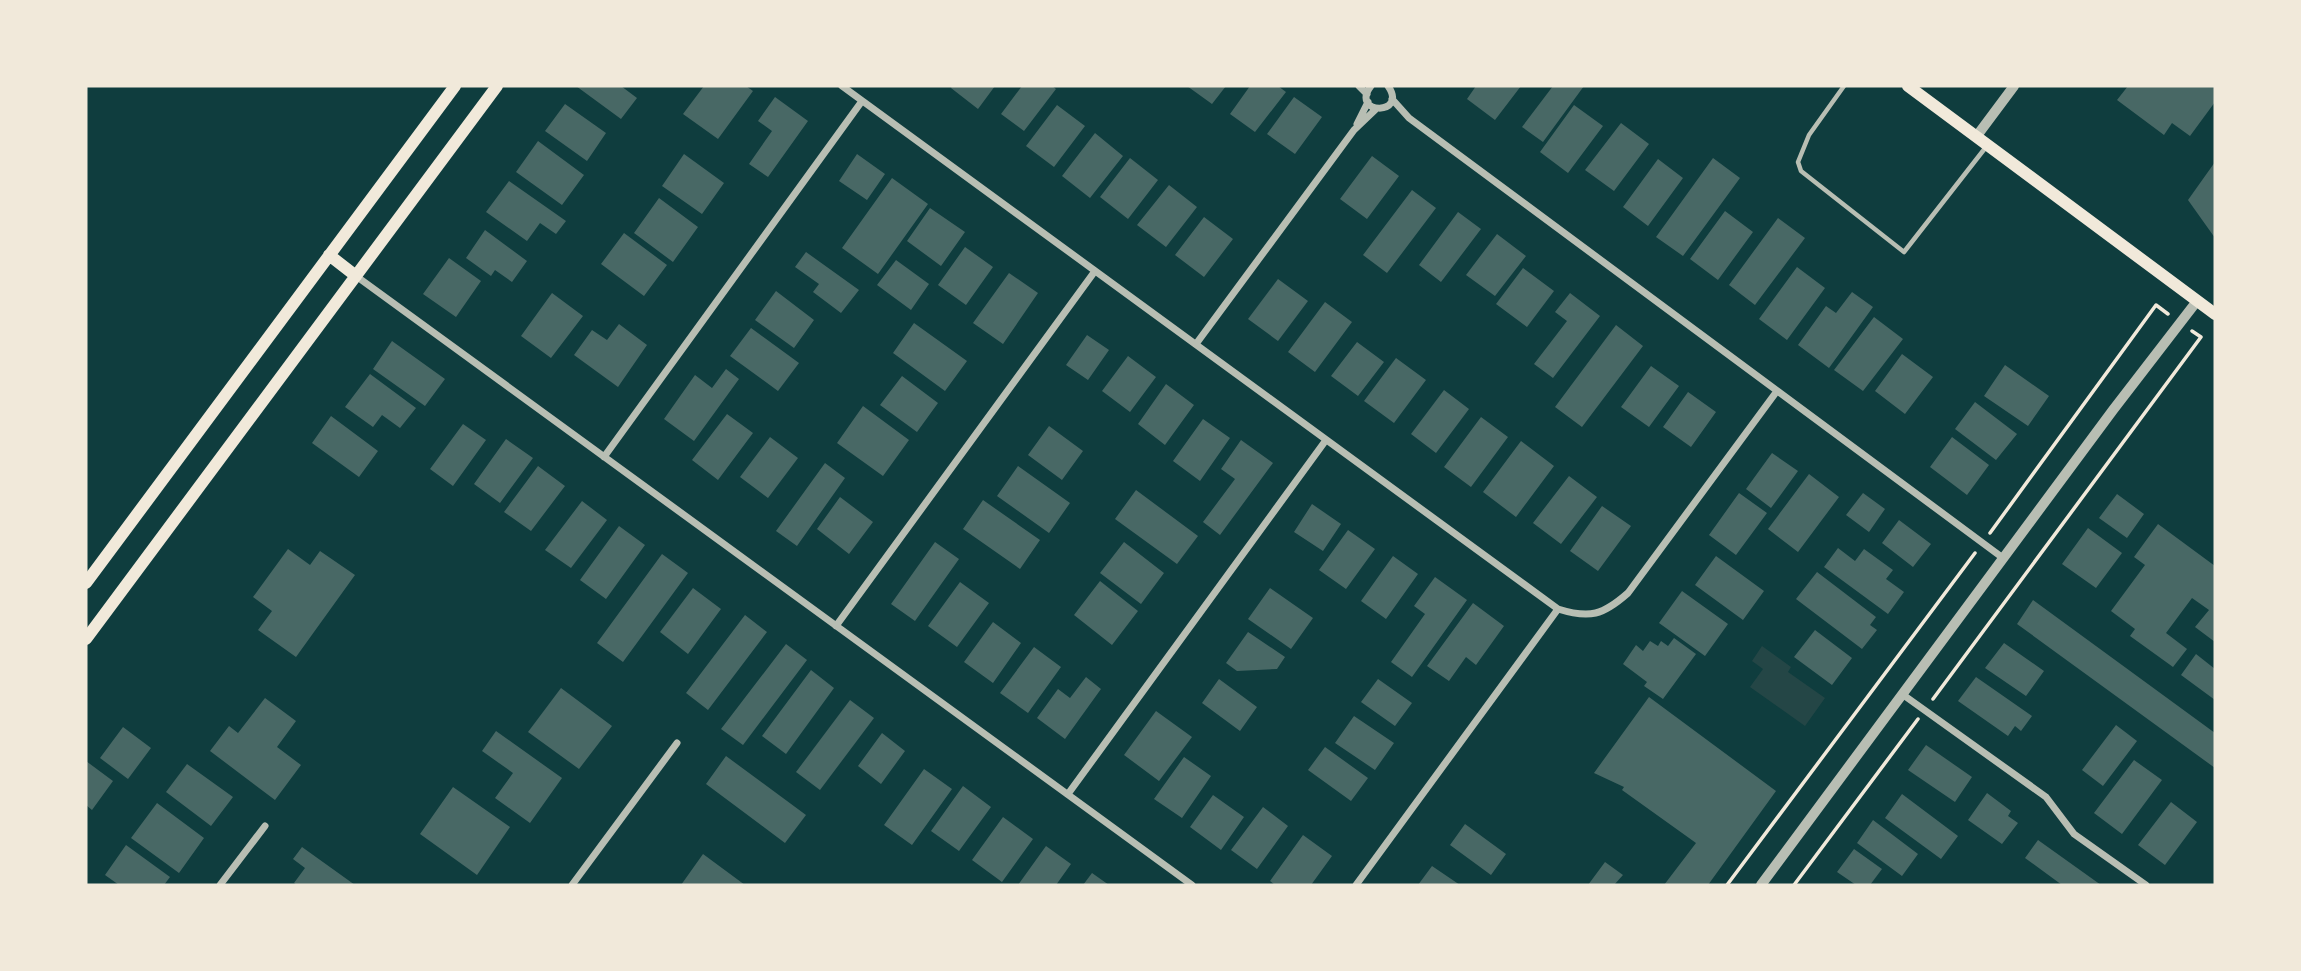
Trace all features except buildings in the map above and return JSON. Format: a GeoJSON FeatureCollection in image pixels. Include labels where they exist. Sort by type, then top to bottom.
{"type":"FeatureCollection","features":[{"type":"Feature","properties":{"kind":"main road"},"geometry":{"type":"LineString","coordinates":[[86,583],[455,86]]}},
{"type":"Feature","properties":{"kind":"main road"},"geometry":{"type":"LineString","coordinates":[[86,639],[496,86]]}},
{"type":"Feature","properties":{"kind":"main road"},"geometry":{"type":"LineString","coordinates":[[1908,86],[2215,314]]}},
{"type":"Feature","properties":{"kind":"main road"},"geometry":{"type":"LineString","coordinates":[[329,256],[356,276]]}},
{"type":"Feature","properties":{"kind":"street"},"geometry":{"type":"LineString","coordinates":[[842,86],[1558,609],[1578,616],[1598,614],[1628,593],[1777,391]]}},
{"type":"Feature","properties":{"kind":"street"},"geometry":{"type":"LineString","coordinates":[[1359,86],[1377,108],[1386,108],[1409,118]]}},
{"type":"Feature","properties":{"kind":"street"},"geometry":{"type":"LineString","coordinates":[[1354,131],[1371,86]]}},
{"type":"Feature","properties":{"kind":"street"},"geometry":{"type":"LineString","coordinates":[[1976,137],[2014,86]]}},
{"type":"Feature","properties":{"kind":"street"},"geometry":{"type":"LineString","coordinates":[[1390,87],[1392,99],[1409,118],[2003,558]]}},
{"type":"Feature","properties":{"kind":"street"},"geometry":{"type":"LineString","coordinates":[[1386,108],[1392,99]]}},
{"type":"Feature","properties":{"kind":"street"},"geometry":{"type":"LineString","coordinates":[[604,457],[862,101]]}},
{"type":"Feature","properties":{"kind":"street"},"geometry":{"type":"LineString","coordinates":[[1196,344],[1354,131],[1377,108]]}},
{"type":"Feature","properties":{"kind":"street"},"geometry":{"type":"LineString","coordinates":[[836,626],[1095,271]]}},
{"type":"Feature","properties":{"kind":"street"},"geometry":{"type":"LineString","coordinates":[[356,276],[1192,885]]}},
{"type":"Feature","properties":{"kind":"street"},"geometry":{"type":"LineString","coordinates":[[1761,885],[2197,300]]}},
{"type":"Feature","properties":{"kind":"street"},"geometry":{"type":"LineString","coordinates":[[1068,794],[1326,440]]}},
{"type":"Feature","properties":{"kind":"street"},"geometry":{"type":"LineString","coordinates":[[1356,885],[1558,609]]}},
{"type":"Feature","properties":{"kind":"street"},"geometry":{"type":"LineString","coordinates":[[1902,694],[2046,797],[2074,834],[2146,885]]}},
{"type":"Feature","properties":{"kind":"street"},"geometry":{"type":"LineString","coordinates":[[572,885],[677,743]]}},
{"type":"Feature","properties":{"kind":"street"},"geometry":{"type":"LineString","coordinates":[[220,885],[265,826]]}},
{"type":"Feature","properties":{"kind":"lane"},"geometry":{"type":"LineString","coordinates":[[1844,86],[1809,135],[1798,162],[1801,171],[1904,252],[1987,145]]}},
{"type":"Feature","properties":{"kind":"path"},"geometry":{"type":"LineString","coordinates":[[1727,885],[2157,306]]}},
{"type":"Feature","properties":{"kind":"path"},"geometry":{"type":"LineString","coordinates":[[1794,885],[2201,337]]}},
{"type":"Feature","properties":{"kind":"shaded area"},"geometry":{"type":"Polygon","coordinates":[[[1762,646],[1791,667],[1788,672],[1825,698],[1805,726],[1750,687],[1763,669],[1752,661],[1762,646]]]}}]}
